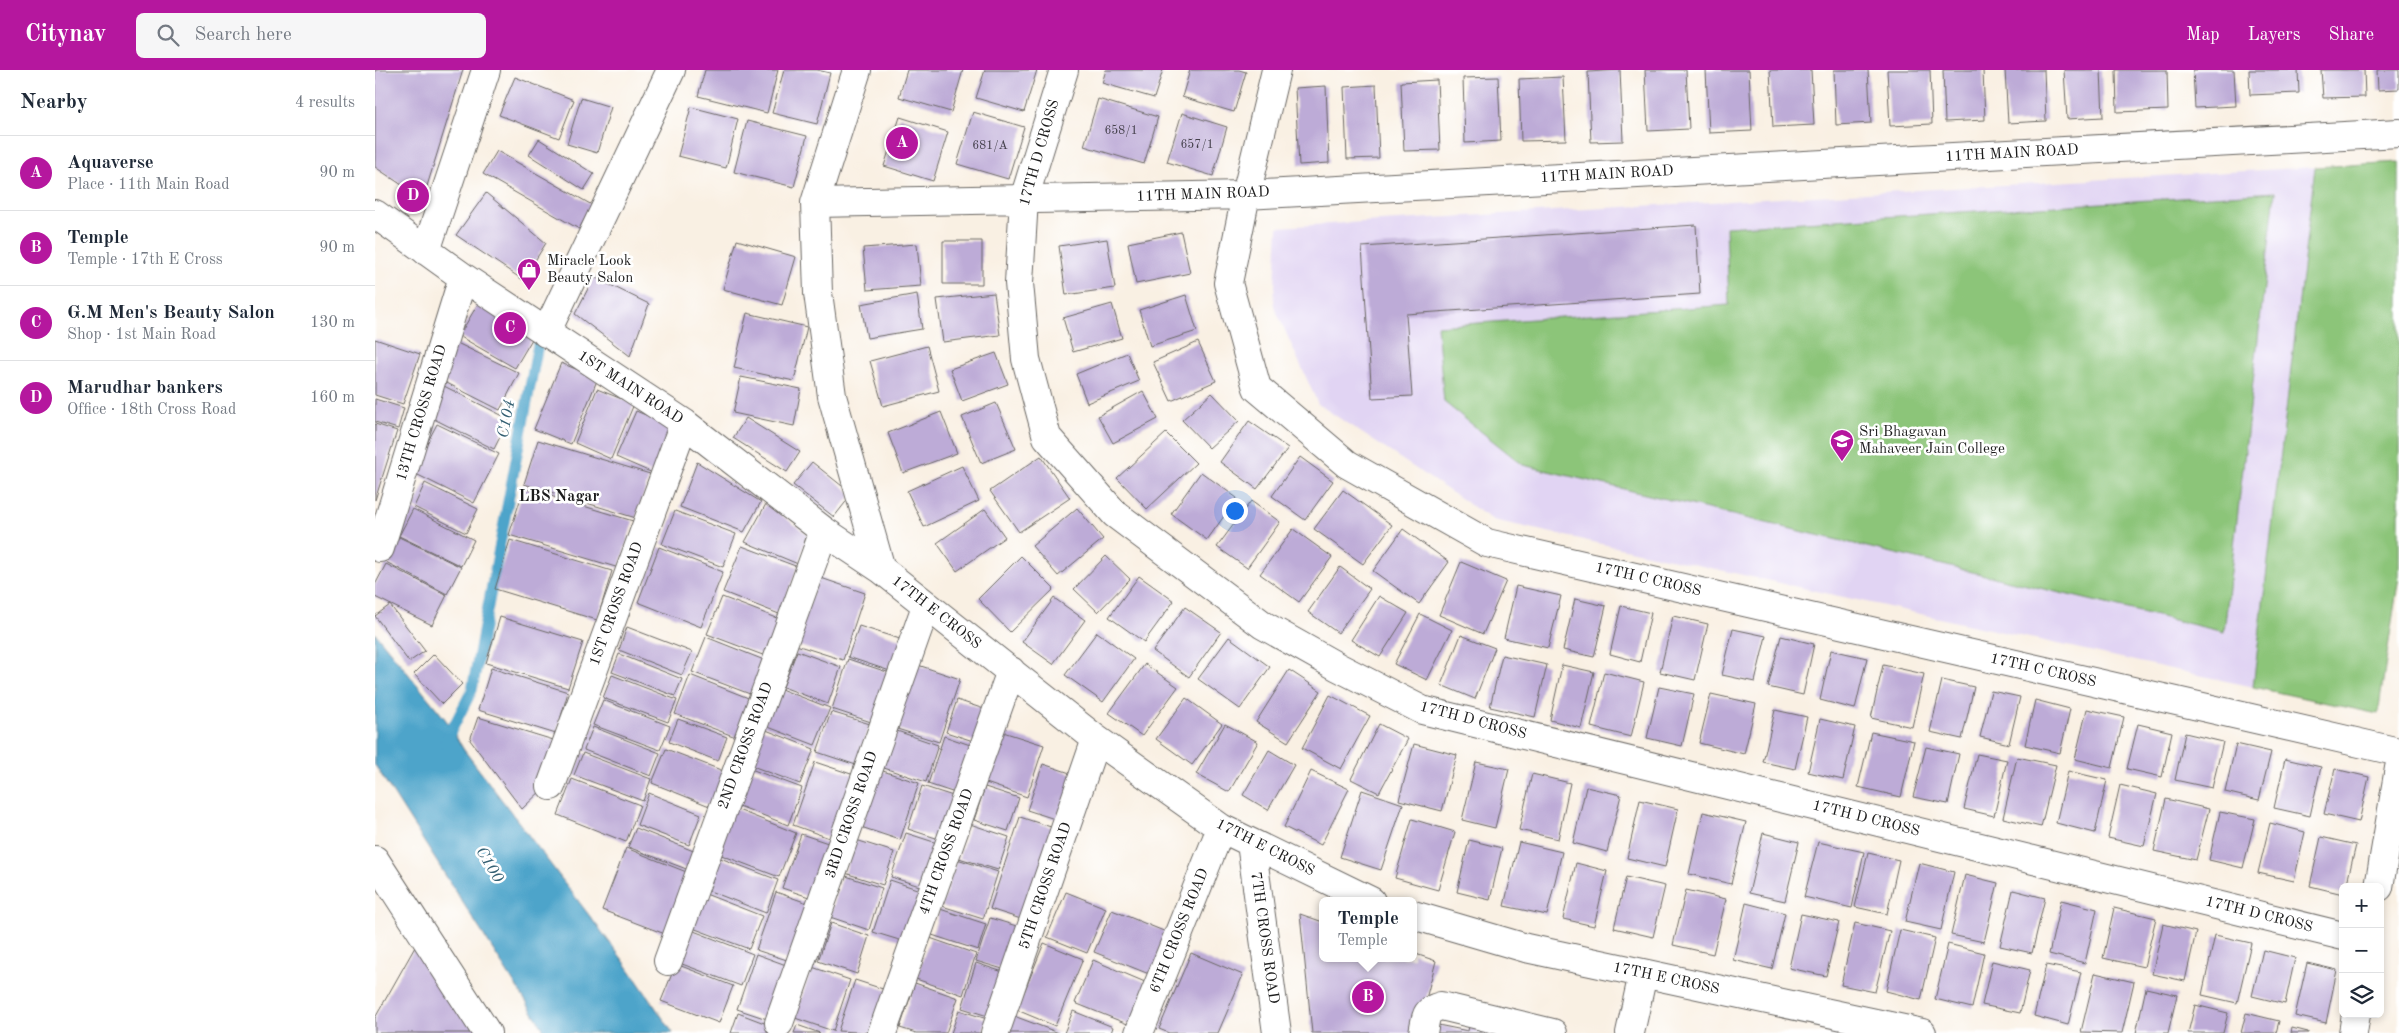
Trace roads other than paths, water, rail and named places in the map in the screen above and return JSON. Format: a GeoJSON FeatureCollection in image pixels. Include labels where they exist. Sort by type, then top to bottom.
{"type":"FeatureCollection","features":[{"type":"Feature","properties":{"kind":"street"},"geometry":{"type":"LineString","coordinates":[[426,251],[486,70]]}},
{"type":"Feature","properties":{"kind":"street"},"geometry":{"type":"LineString","coordinates":[[538,328],[671,70]]}},
{"type":"Feature","properties":{"kind":"street","name":"17TH E CROSS"},"geometry":{"type":"LineString","coordinates":[[857,70],[815,203],[818,293],[832,396],[881,569],[925,606],[1096,738],[1221,828],[1363,897]]}},
{"type":"Feature","properties":{"kind":"street","name":"17TH D CROSS"},"geometry":{"type":"LineString","coordinates":[[1063,70],[1024,199],[1019,283],[1025,350],[1047,437],[1115,514],[1263,625],[1338,667],[1422,710],[2339,935]]}},
{"type":"Feature","properties":{"kind":"street","name":"17TH C CROSS"},"geometry":{"type":"LineString","coordinates":[[1276,70],[1246,195],[1228,283],[1257,388],[1347,464],[1487,543],[2399,752]]}},
{"type":"Feature","properties":{"kind":"street","name":"11TH MAIN ROAD"},"geometry":{"type":"LineString","coordinates":[[815,203],[1246,195],[2399,134]]}},
{"type":"Feature","properties":{"kind":"street","name":"1ST MAIN ROAD"},"geometry":{"type":"LineString","coordinates":[[377,221],[426,251],[538,328],[684,422],[824,530],[881,569]]}},
{"type":"Feature","properties":{"kind":"street","name":"13TH CROSS ROAD"},"geometry":{"type":"LineString","coordinates":[[380,548],[463,277]]}},
{"type":"Feature","properties":{"kind":"street","name":"1ST CROSS ROAD"},"geometry":{"type":"LineString","coordinates":[[551,786],[684,422]]}},
{"type":"Feature","properties":{"kind":"street","name":"2ND CROSS ROAD"},"geometry":{"type":"LineString","coordinates":[[668,962],[824,530]]}},
{"type":"Feature","properties":{"kind":"street","name":"3RD CROSS ROAD"},"geometry":{"type":"LineString","coordinates":[[779,1023],[925,606]]}},
{"type":"Feature","properties":{"kind":"street","name":"4TH CROSS ROAD"},"geometry":{"type":"LineString","coordinates":[[883,1033],[1011,671]]}},
{"type":"Feature","properties":{"kind":"street","name":"5TH CROSS ROAD"},"geometry":{"type":"LineString","coordinates":[[995,1033],[1096,738]]}},
{"type":"Feature","properties":{"kind":"street"},"geometry":{"type":"LineString","coordinates":[[2380,883],[2399,768]]}},
{"type":"Feature","properties":{"kind":"street","name":"6TH CROSS ROAD"},"geometry":{"type":"LineString","coordinates":[[1139,1033],[1221,828]]}},
{"type":"Feature","properties":{"kind":"street","name":"7TH CROSS ROAD"},"geometry":{"type":"LineString","coordinates":[[1251,844],[1277,1033]]}},
{"type":"Feature","properties":{"kind":"street"},"geometry":{"type":"LineString","coordinates":[[375,860],[487,1033]]}},
{"type":"Feature","properties":{"kind":"street","name":"17TH E CROSS"},"geometry":{"type":"LineString","coordinates":[[1417,916],[1526,948],[1922,1033]]}},
{"type":"Feature","properties":{"kind":"street"},"geometry":{"type":"LineString","coordinates":[[1630,1033],[1643,974]]}},
{"type":"Feature","properties":{"kind":"street"},"geometry":{"type":"LineString","coordinates":[[1423,1033],[1427,1013],[1431,1008],[1441,1006],[1553,1033]]}},
{"type":"Feature","properties":{"kind":"street"},"geometry":{"type":"LineString","coordinates":[[2353,1033],[2355,1018]]}},
{"type":"Feature","properties":{"kind":"water","name":"C100"},"geometry":{"type":"Polygon","coordinates":[[[375,633],[446,720],[464,750],[623,960],[673,1033],[546,1033],[375,765],[375,633]]]}},
{"type":"Feature","properties":{"kind":"waterway","name":"C104"},"geometry":{"type":"LineString","coordinates":[[445,743],[472,690],[541,329]]}},
{"type":"Feature","properties":{"kind":"place","name":"Aquaverse"},"geometry":{"type":"Point","coordinates":[902,143]}},
{"type":"Feature","properties":{"kind":"place","name":"Marudhar bankers"},"geometry":{"type":"Point","coordinates":[413,196]}},
{"type":"Feature","properties":{"kind":"place","name":"Miracle Look Beauty Salon"},"geometry":{"type":"Point","coordinates":[529,291]}},
{"type":"Feature","properties":{"kind":"place","name":"G.M Men's Beauty Salon"},"geometry":{"type":"Point","coordinates":[510,328]}},
{"type":"Feature","properties":{"kind":"place","name":"Sri Bhagavan Mahaveer Jain College"},"geometry":{"type":"Point","coordinates":[1842,462]}},
{"type":"Feature","properties":{"kind":"place","name":"Temple"},"geometry":{"type":"Point","coordinates":[1368,997]}},
{"type":"Feature","properties":{"kind":"district","name":"LBS Nagar"},"geometry":{"type":"Point","coordinates":[559,497]}}]}
